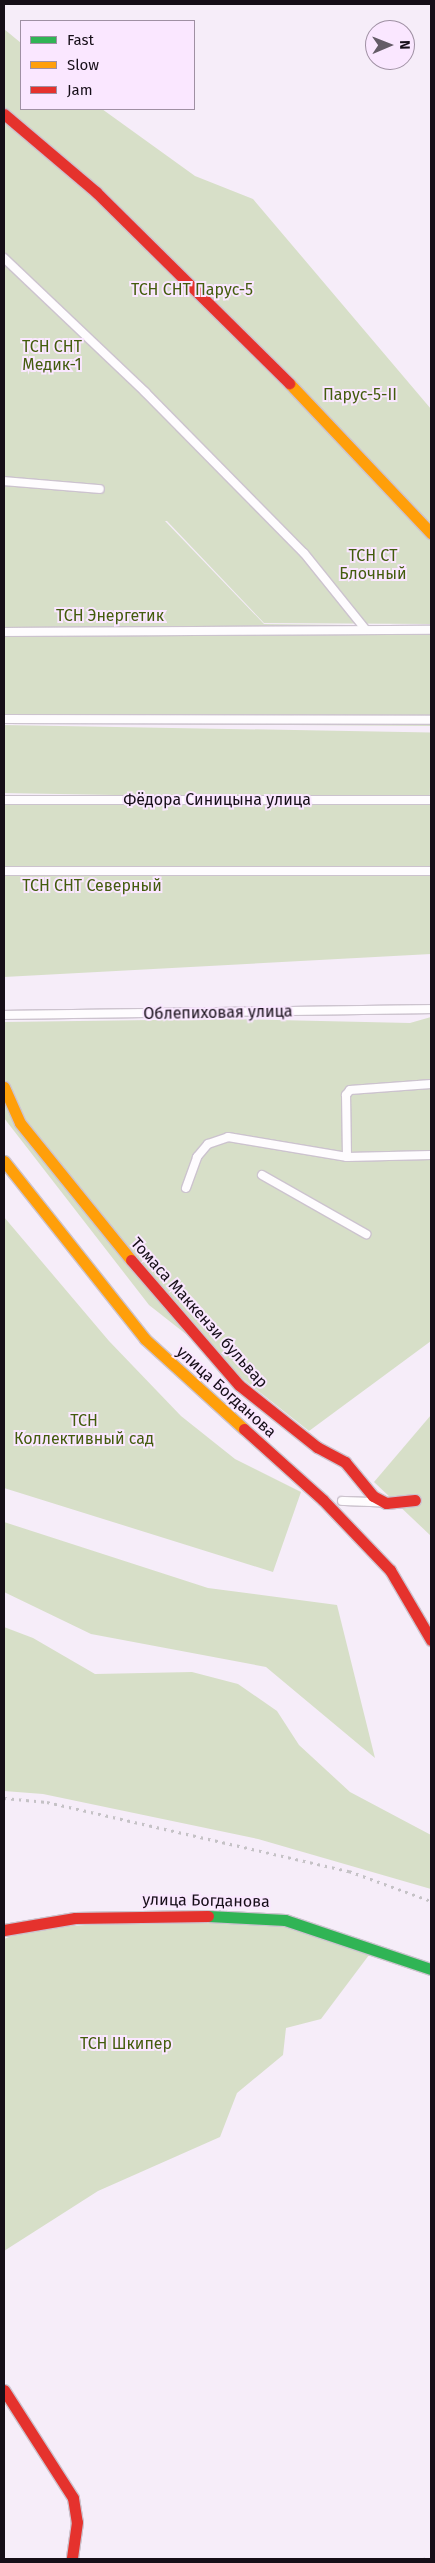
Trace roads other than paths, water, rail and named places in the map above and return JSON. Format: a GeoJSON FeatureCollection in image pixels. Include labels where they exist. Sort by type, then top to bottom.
{"type":"FeatureCollection","features":[{"type":"Feature","properties":{"kind":"main road"},"geometry":{"type":"LineString","coordinates":[[4,114],[96,192],[219,310],[431,533]]}},
{"type":"Feature","properties":{"kind":"main road","name":"Томаса Маккензи бульвар"},"geometry":{"type":"LineString","coordinates":[[4,1087],[20,1123],[105,1231],[238,1385],[316,1448],[345,1462],[373,1496],[386,1503]]}},
{"type":"Feature","properties":{"kind":"main road","name":"улица Богданова"},"geometry":{"type":"LineString","coordinates":[[4,1161],[145,1339],[323,1500],[390,1570],[431,1640]]}},
{"type":"Feature","properties":{"kind":"main road"},"geometry":{"type":"LineString","coordinates":[[386,1503],[415,1500]]}},
{"type":"Feature","properties":{"kind":"main road","name":"улица Богданова"},"geometry":{"type":"LineString","coordinates":[[4,1930],[75,1918],[255,1915],[285,1920],[431,1969]]}},
{"type":"Feature","properties":{"kind":"main road"},"geometry":{"type":"LineString","coordinates":[[4,2390],[73,2498],[77,2522],[72,2559]]}},
{"type":"Feature","properties":{"kind":"street"},"geometry":{"type":"LineString","coordinates":[[4,258],[145,392],[304,553],[366,629]]}},
{"type":"Feature","properties":{"kind":"street"},"geometry":{"type":"LineString","coordinates":[[4,481],[100,488]]}},
{"type":"Feature","properties":{"kind":"street"},"geometry":{"type":"LineString","coordinates":[[4,632],[431,630]]}},
{"type":"Feature","properties":{"kind":"street"},"geometry":{"type":"LineString","coordinates":[[4,719],[431,720]]}},
{"type":"Feature","properties":{"kind":"street","name":"Фёдора Синицына улица"},"geometry":{"type":"LineString","coordinates":[[4,800],[431,800]]}},
{"type":"Feature","properties":{"kind":"street"},"geometry":{"type":"LineString","coordinates":[[4,871],[431,871]]}},
{"type":"Feature","properties":{"kind":"street","name":"Облепиховая улица"},"geometry":{"type":"LineString","coordinates":[[4,1015],[431,1009]]}},
{"type":"Feature","properties":{"kind":"street"},"geometry":{"type":"LineString","coordinates":[[347,1157],[346,1095],[350,1090],[431,1084]]}},
{"type":"Feature","properties":{"kind":"street"},"geometry":{"type":"LineString","coordinates":[[186,1188],[198,1157],[208,1144],[228,1137],[347,1157],[431,1155]]}},
{"type":"Feature","properties":{"kind":"street"},"geometry":{"type":"LineString","coordinates":[[262,1175],[366,1234]]}},
{"type":"Feature","properties":{"kind":"street"},"geometry":{"type":"LineString","coordinates":[[342,1502],[386,1503]]}},
{"type":"Feature","properties":{"kind":"railway"},"geometry":{"type":"LineString","coordinates":[[4,1798],[47,1802],[349,1871],[431,1901]]}},
{"type":"Feature","properties":{"kind":"railway"},"geometry":{"type":"LineString","coordinates":[[423,2559],[431,2558]]}},
{"type":"Feature","properties":{"kind":"park label","name":"ТСН СНТ Парус-5"},"geometry":{"type":"Point","coordinates":[192,290]}},
{"type":"Feature","properties":{"kind":"park label","name":"ТСН СНТ Медик-1"},"geometry":{"type":"Point","coordinates":[52,356]}},
{"type":"Feature","properties":{"kind":"park label","name":"Парус-5-II"},"geometry":{"type":"Point","coordinates":[360,395]}},
{"type":"Feature","properties":{"kind":"park label","name":"ТСН СТ Блочный"},"geometry":{"type":"Point","coordinates":[373,565]}},
{"type":"Feature","properties":{"kind":"park label","name":"ТСН Энергетик"},"geometry":{"type":"Point","coordinates":[110,616]}},
{"type":"Feature","properties":{"kind":"park label","name":"ТСН СНТ Северный"},"geometry":{"type":"Point","coordinates":[92,886]}},
{"type":"Feature","properties":{"kind":"park label","name":"ТСН Коллективный сад"},"geometry":{"type":"Point","coordinates":[84,1430]}},
{"type":"Feature","properties":{"kind":"park label","name":"ТСН Шкипер"},"geometry":{"type":"Point","coordinates":[126,2044]}}]}
